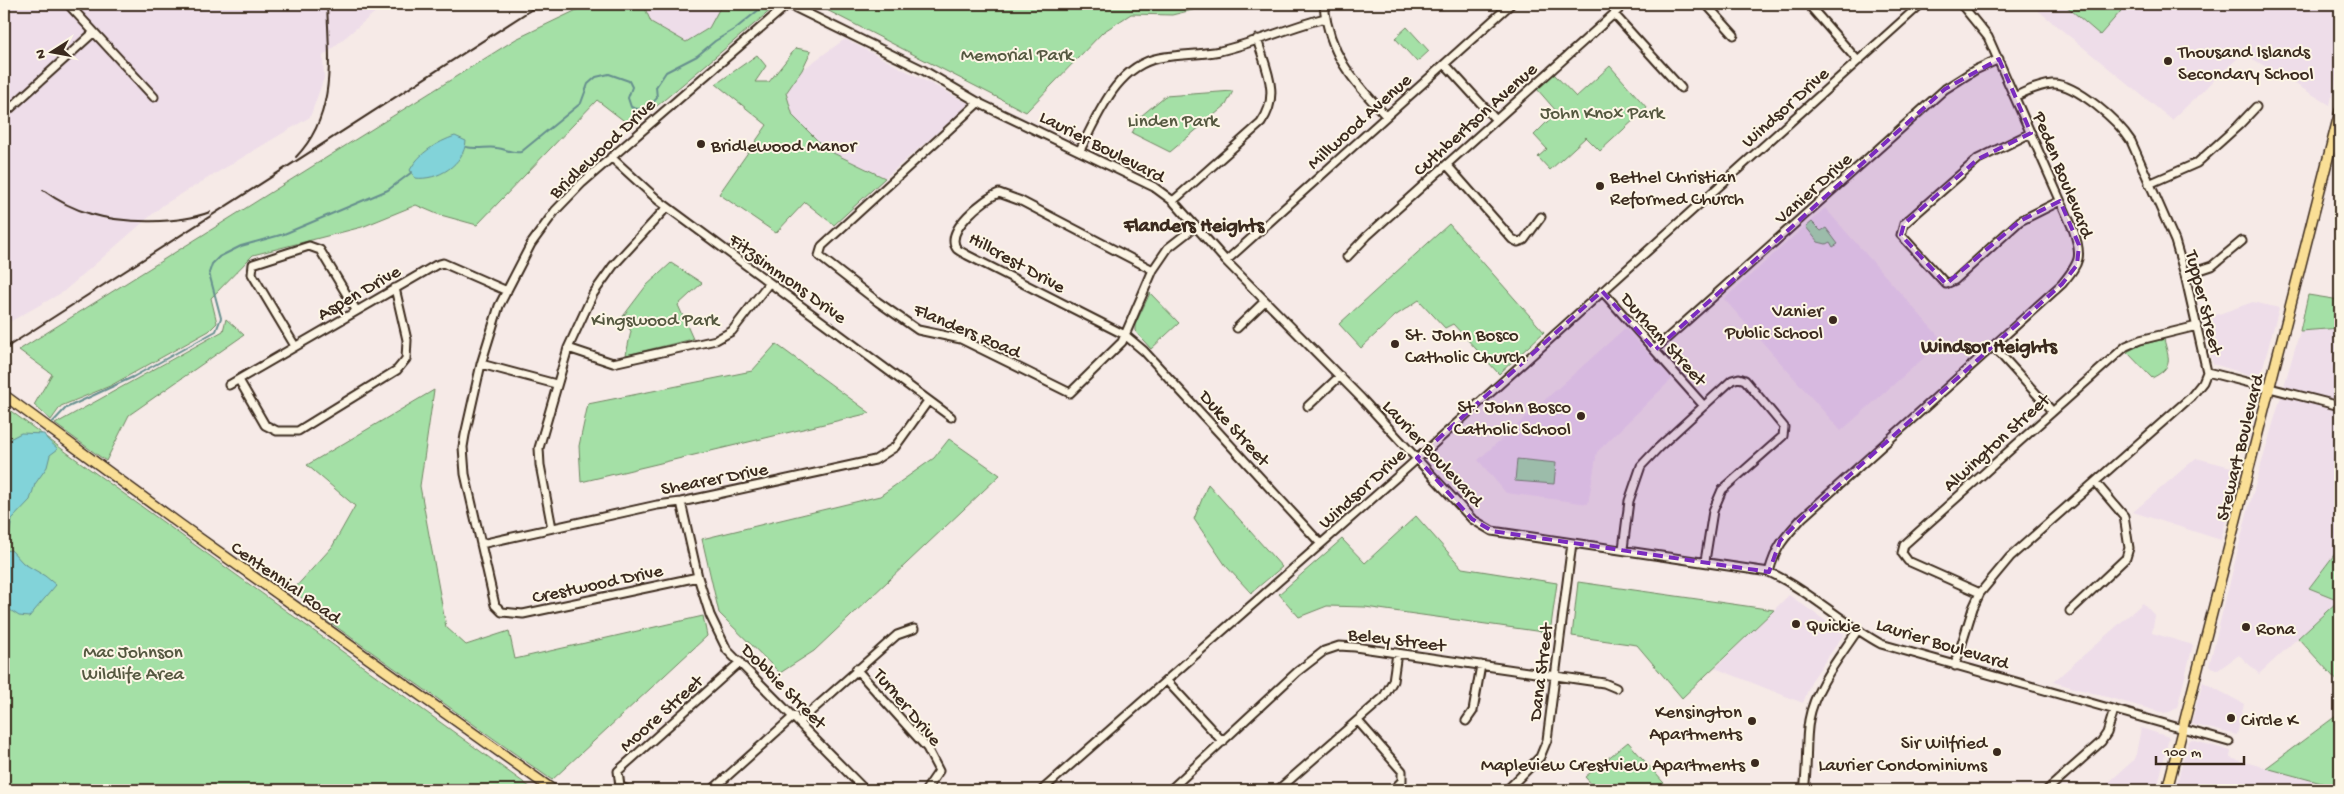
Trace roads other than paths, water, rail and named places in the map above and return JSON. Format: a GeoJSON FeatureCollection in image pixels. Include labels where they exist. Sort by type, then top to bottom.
{"type":"FeatureCollection","features":[{"type":"Feature","properties":{"kind":"main road","name":"Stewart Boulevard"},"geometry":{"type":"LineString","coordinates":[[2167,790],[2340,111]]}},
{"type":"Feature","properties":{"kind":"main road","name":"Centennial Road"},"geometry":{"type":"LineString","coordinates":[[4,395],[181,525],[553,790]]}},
{"type":"Feature","properties":{"kind":"street"},"geometry":{"type":"LineString","coordinates":[[68,4],[154,97]]}},
{"type":"Feature","properties":{"kind":"street","name":"Laurier Boulevard"},"geometry":{"type":"LineString","coordinates":[[788,4],[923,70],[979,102],[1154,187],[1173,201],[1226,261],[1340,376],[1472,519],[1492,531],[1706,561],[1769,572],[1794,583],[1858,631],[1881,644],[2229,742]]}},
{"type":"Feature","properties":{"kind":"street","name":"Bridlewood Drive"},"geometry":{"type":"LineString","coordinates":[[502,612],[494,605],[465,474],[463,447],[489,333],[507,291],[532,244],[554,212],[582,182],[788,4]]}},
{"type":"Feature","properties":{"kind":"street","name":"Millwood Avenue"},"geometry":{"type":"LineString","coordinates":[[1226,261],[1511,4]]}},
{"type":"Feature","properties":{"kind":"street","name":"Cuthbertson Avenue"},"geometry":{"type":"LineString","coordinates":[[1347,258],[1367,236],[1625,4]]}},
{"type":"Feature","properties":{"kind":"street"},"geometry":{"type":"LineString","coordinates":[[1706,4],[1734,34]]}},
{"type":"Feature","properties":{"kind":"street"},"geometry":{"type":"LineString","coordinates":[[1808,4],[1858,61]]}},
{"type":"Feature","properties":{"kind":"street","name":"Windsor Drive"},"geometry":{"type":"LineString","coordinates":[[1042,790],[1321,544],[1921,4]]}},
{"type":"Feature","properties":{"kind":"street","name":"Peden Boulevard"},"geometry":{"type":"LineString","coordinates":[[1769,572],[1774,552],[1780,541],[1802,518],[2062,284],[2077,265],[2078,245],[2016,96],[1988,37],[1961,4]]}},
{"type":"Feature","properties":{"kind":"street"},"geometry":{"type":"LineString","coordinates":[[1324,6],[1325,18],[1337,56],[1344,68],[1386,116]]}},
{"type":"Feature","properties":{"kind":"street"},"geometry":{"type":"LineString","coordinates":[[1614,14],[1681,88]]}},
{"type":"Feature","properties":{"kind":"street"},"geometry":{"type":"LineString","coordinates":[[1080,150],[1105,101],[1121,80],[1134,70],[1157,58],[1219,51],[1325,18]]}},
{"type":"Feature","properties":{"kind":"street"},"geometry":{"type":"LineString","coordinates":[[4,114],[94,33]]}},
{"type":"Feature","properties":{"kind":"street"},"geometry":{"type":"LineString","coordinates":[[1173,201],[1261,123],[1268,113],[1272,101],[1272,86],[1257,39]]}},
{"type":"Feature","properties":{"kind":"street","name":"Vanier Drive"},"geometry":{"type":"LineString","coordinates":[[1655,350],[1945,89],[1975,70],[1999,59]]}},
{"type":"Feature","properties":{"kind":"street"},"geometry":{"type":"LineString","coordinates":[[1445,64],[1496,120]]}},
{"type":"Feature","properties":{"kind":"street","name":"Tupper Street"},"geometry":{"type":"LineString","coordinates":[[1955,666],[1973,608],[1980,593],[2010,557],[2096,483],[2191,397],[2203,382],[2207,372],[2185,275],[2174,241],[2122,128],[2068,87],[2053,84],[2016,96]]}},
{"type":"Feature","properties":{"kind":"street","name":"Flanders Road"},"geometry":{"type":"LineString","coordinates":[[979,102],[822,246],[819,256],[878,302],[918,330],[960,339],[1070,393],[1122,342],[1153,270],[1168,248],[1196,226]]}},
{"type":"Feature","properties":{"kind":"street"},"geometry":{"type":"LineString","coordinates":[[2149,184],[2197,163],[2256,107]]}},
{"type":"Feature","properties":{"kind":"street"},"geometry":{"type":"LineString","coordinates":[[2031,134],[1978,159],[1904,224],[1901,235],[1946,284],[1955,280],[2020,220],[2060,201]]}},
{"type":"Feature","properties":{"kind":"street","name":"Fitzsimmons Drive"},"geometry":{"type":"LineString","coordinates":[[611,157],[667,207],[951,417]]}},
{"type":"Feature","properties":{"kind":"street"},"geometry":{"type":"LineString","coordinates":[[1447,165],[1512,239],[1518,242],[1524,240],[1541,217]]}},
{"type":"Feature","properties":{"kind":"street","name":"Hillcrest Drive"},"geometry":{"type":"LineString","coordinates":[[1124,334],[957,249],[954,242],[956,232],[961,223],[989,197],[999,193],[1021,201],[1153,270]]}},
{"type":"Feature","properties":{"kind":"street"},"geometry":{"type":"LineString","coordinates":[[552,528],[540,465],[539,448],[568,348],[598,287],[613,266],[667,207]]}},
{"type":"Feature","properties":{"kind":"street"},"geometry":{"type":"LineString","coordinates":[[2185,275],[2212,266],[2242,241]]}},
{"type":"Feature","properties":{"kind":"street"},"geometry":{"type":"LineString","coordinates":[[295,346],[252,274],[254,264],[309,246],[320,250],[356,310]]}},
{"type":"Feature","properties":{"kind":"street","name":"Aspen Drive"},"geometry":{"type":"LineString","coordinates":[[230,385],[431,266],[443,263],[507,291]]}},
{"type":"Feature","properties":{"kind":"street"},"geometry":{"type":"LineString","coordinates":[[568,348],[613,363],[716,340],[732,331],[769,283]]}},
{"type":"Feature","properties":{"kind":"street"},"geometry":{"type":"LineString","coordinates":[[239,380],[265,425],[277,430],[298,431],[397,370],[406,359],[408,340],[395,288]]}},
{"type":"Feature","properties":{"kind":"street","name":"Durham Street"},"geometry":{"type":"LineString","coordinates":[[1602,291],[1704,406]]}},
{"type":"Feature","properties":{"kind":"street"},"geometry":{"type":"LineString","coordinates":[[1237,328],[1265,301]]}},
{"type":"Feature","properties":{"kind":"street","name":"Alwington Street"},"geometry":{"type":"LineString","coordinates":[[1980,593],[1908,561],[1902,554],[1904,544],[2126,346],[2140,340],[2197,326]]}},
{"type":"Feature","properties":{"kind":"street","name":"Duke Street"},"geometry":{"type":"LineString","coordinates":[[1124,334],[1144,351],[1321,544]]}},
{"type":"Feature","properties":{"kind":"street"},"geometry":{"type":"LineString","coordinates":[[1993,346],[2052,411]]}},
{"type":"Feature","properties":{"kind":"street"},"geometry":{"type":"LineString","coordinates":[[481,364],[556,384]]}},
{"type":"Feature","properties":{"kind":"street"},"geometry":{"type":"LineString","coordinates":[[2207,372],[2340,406]]}},
{"type":"Feature","properties":{"kind":"street"},"geometry":{"type":"LineString","coordinates":[[1308,406],[1340,376]]}},
{"type":"Feature","properties":{"kind":"street"},"geometry":{"type":"LineString","coordinates":[[1623,549],[1629,501],[1641,466],[1732,380],[1739,378],[1745,380],[1784,426],[1783,436],[1722,490],[1713,511],[1706,561]]}},
{"type":"Feature","properties":{"kind":"street","name":"Shearer Drive"},"geometry":{"type":"LineString","coordinates":[[481,544],[875,460],[895,447],[928,401]]}},
{"type":"Feature","properties":{"kind":"street"},"geometry":{"type":"LineString","coordinates":[[2070,611],[2126,558],[2129,548],[2124,516],[2096,483]]}},
{"type":"Feature","properties":{"kind":"street","name":"Dobbie Street"},"geometry":{"type":"LineString","coordinates":[[681,502],[698,577],[710,615],[727,650],[865,790]]}},
{"type":"Feature","properties":{"kind":"street","name":"Dana Street"},"geometry":{"type":"LineString","coordinates":[[1507,790],[1540,757],[1546,740],[1572,543]]}},
{"type":"Feature","properties":{"kind":"street","name":"Crestwood Drive"},"geometry":{"type":"LineString","coordinates":[[502,612],[523,614],[698,577]]}},
{"type":"Feature","properties":{"kind":"street"},"geometry":{"type":"LineString","coordinates":[[712,790],[897,634],[914,629]]}},
{"type":"Feature","properties":{"kind":"street"},"geometry":{"type":"LineString","coordinates":[[1804,790],[1809,719],[1814,702],[1821,687],[1858,631]]}},
{"type":"Feature","properties":{"kind":"street","name":"Beley Street"},"geometry":{"type":"LineString","coordinates":[[1170,790],[1297,672],[1324,651],[1339,646],[1554,675],[1604,683],[1616,688]]}},
{"type":"Feature","properties":{"kind":"street"},"geometry":{"type":"LineString","coordinates":[[1278,790],[1383,698],[1393,681],[1397,654]]}},
{"type":"Feature","properties":{"kind":"street","name":"Moore Street"},"geometry":{"type":"LineString","coordinates":[[627,790],[620,786],[618,772],[740,662]]}},
{"type":"Feature","properties":{"kind":"street"},"geometry":{"type":"LineString","coordinates":[[1466,721],[1473,712],[1481,665]]}},
{"type":"Feature","properties":{"kind":"street","name":"Turner Drive"},"geometry":{"type":"LineString","coordinates":[[856,669],[927,748],[939,770],[926,790]]}},
{"type":"Feature","properties":{"kind":"street"},"geometry":{"type":"LineString","coordinates":[[1167,681],[1223,742]]}},
{"type":"Feature","properties":{"kind":"street"},"geometry":{"type":"LineString","coordinates":[[2046,790],[2101,742],[2107,733],[2114,710]]}},
{"type":"Feature","properties":{"kind":"street"},"geometry":{"type":"LineString","coordinates":[[1358,721],[1402,771],[1402,781],[1393,790]]}},
{"type":"Feature","properties":{"kind":"water"},"geometry":{"type":"Polygon","coordinates":[[[455,136],[466,141],[464,149],[455,164],[441,174],[432,177],[415,178],[410,170],[418,158],[435,145],[455,136]]]}},
{"type":"Feature","properties":{"kind":"water"},"geometry":{"type":"Polygon","coordinates":[[[21,433],[44,434],[58,449],[50,455],[47,467],[35,484],[30,500],[12,519],[8,540],[4,538],[4,442],[21,433]]]}},
{"type":"Feature","properties":{"kind":"water"},"geometry":{"type":"Polygon","coordinates":[[[11,550],[23,563],[56,585],[29,617],[19,616],[4,606],[4,551],[11,550]]]}},
{"type":"Feature","properties":{"kind":"waterway"},"geometry":{"type":"LineString","coordinates":[[466,147],[494,148],[521,152],[581,103],[588,84],[596,77],[609,74],[629,81],[632,87],[628,98],[631,107],[645,108],[657,98],[656,87],[666,72],[697,56],[766,4]]}},
{"type":"Feature","properties":{"kind":"waterway"},"geometry":{"type":"LineString","coordinates":[[51,424],[66,408],[133,377],[216,331],[221,318],[209,273],[212,264],[219,257],[241,246],[284,234],[388,190],[412,172]]}},
{"type":"Feature","properties":{"kind":"railway"},"geometry":{"type":"LineString","coordinates":[[296,157],[309,141],[318,123],[328,85],[327,4]]}},
{"type":"Feature","properties":{"kind":"railway"},"geometry":{"type":"LineString","coordinates":[[4,349],[540,4]]}},
{"type":"Feature","properties":{"kind":"railway"},"geometry":{"type":"LineString","coordinates":[[43,190],[78,210],[119,220],[167,221],[210,212]]}},
{"type":"Feature","properties":{"kind":"place","name":"Thousand Islands Secondary School"},"geometry":{"type":"Point","coordinates":[2168,61]}},
{"type":"Feature","properties":{"kind":"place","name":"Bridlewood Manor"},"geometry":{"type":"Point","coordinates":[701,144]}},
{"type":"Feature","properties":{"kind":"place","name":"Bethel Christian Reformed Church"},"geometry":{"type":"Point","coordinates":[1600,186]}},
{"type":"Feature","properties":{"kind":"place","name":"Vanier Public School"},"geometry":{"type":"Point","coordinates":[1833,320]}},
{"type":"Feature","properties":{"kind":"place","name":"St. John Bosco Catholic Church"},"geometry":{"type":"Point","coordinates":[1395,344]}},
{"type":"Feature","properties":{"kind":"place","name":"St. John Bosco Catholic School"},"geometry":{"type":"Point","coordinates":[1581,416]}},
{"type":"Feature","properties":{"kind":"place","name":"Quickie"},"geometry":{"type":"Point","coordinates":[1796,624]}},
{"type":"Feature","properties":{"kind":"place","name":"Rona"},"geometry":{"type":"Point","coordinates":[2246,627]}},
{"type":"Feature","properties":{"kind":"place","name":"Circle K"},"geometry":{"type":"Point","coordinates":[2231,718]}},
{"type":"Feature","properties":{"kind":"place","name":"Kensington Apartments"},"geometry":{"type":"Point","coordinates":[1752,721]}},
{"type":"Feature","properties":{"kind":"place","name":"Sir Wilfried Laurier Condominiums"},"geometry":{"type":"Point","coordinates":[1997,752]}},
{"type":"Feature","properties":{"kind":"place","name":"Mapleview Crestview Apartments"},"geometry":{"type":"Point","coordinates":[1755,763]}},
{"type":"Feature","properties":{"kind":"district","name":"Flanders Heights"},"geometry":{"type":"Point","coordinates":[1194,224]}},
{"type":"Feature","properties":{"kind":"district","name":"Windsor Heights"},"geometry":{"type":"Point","coordinates":[1989,345]}},
{"type":"Feature","properties":{"kind":"park label","name":"Memorial Park"},"geometry":{"type":"Point","coordinates":[1017,53]}},
{"type":"Feature","properties":{"kind":"park label","name":"John Knox Park"},"geometry":{"type":"Point","coordinates":[1602,111]}},
{"type":"Feature","properties":{"kind":"park label","name":"Linden Park"},"geometry":{"type":"Point","coordinates":[1173,119]}},
{"type":"Feature","properties":{"kind":"park label","name":"Kingswood Park"},"geometry":{"type":"Point","coordinates":[655,318]}},
{"type":"Feature","properties":{"kind":"park label","name":"Mac Johnson Wildlife Area"},"geometry":{"type":"Point","coordinates":[133,661]}}]}
